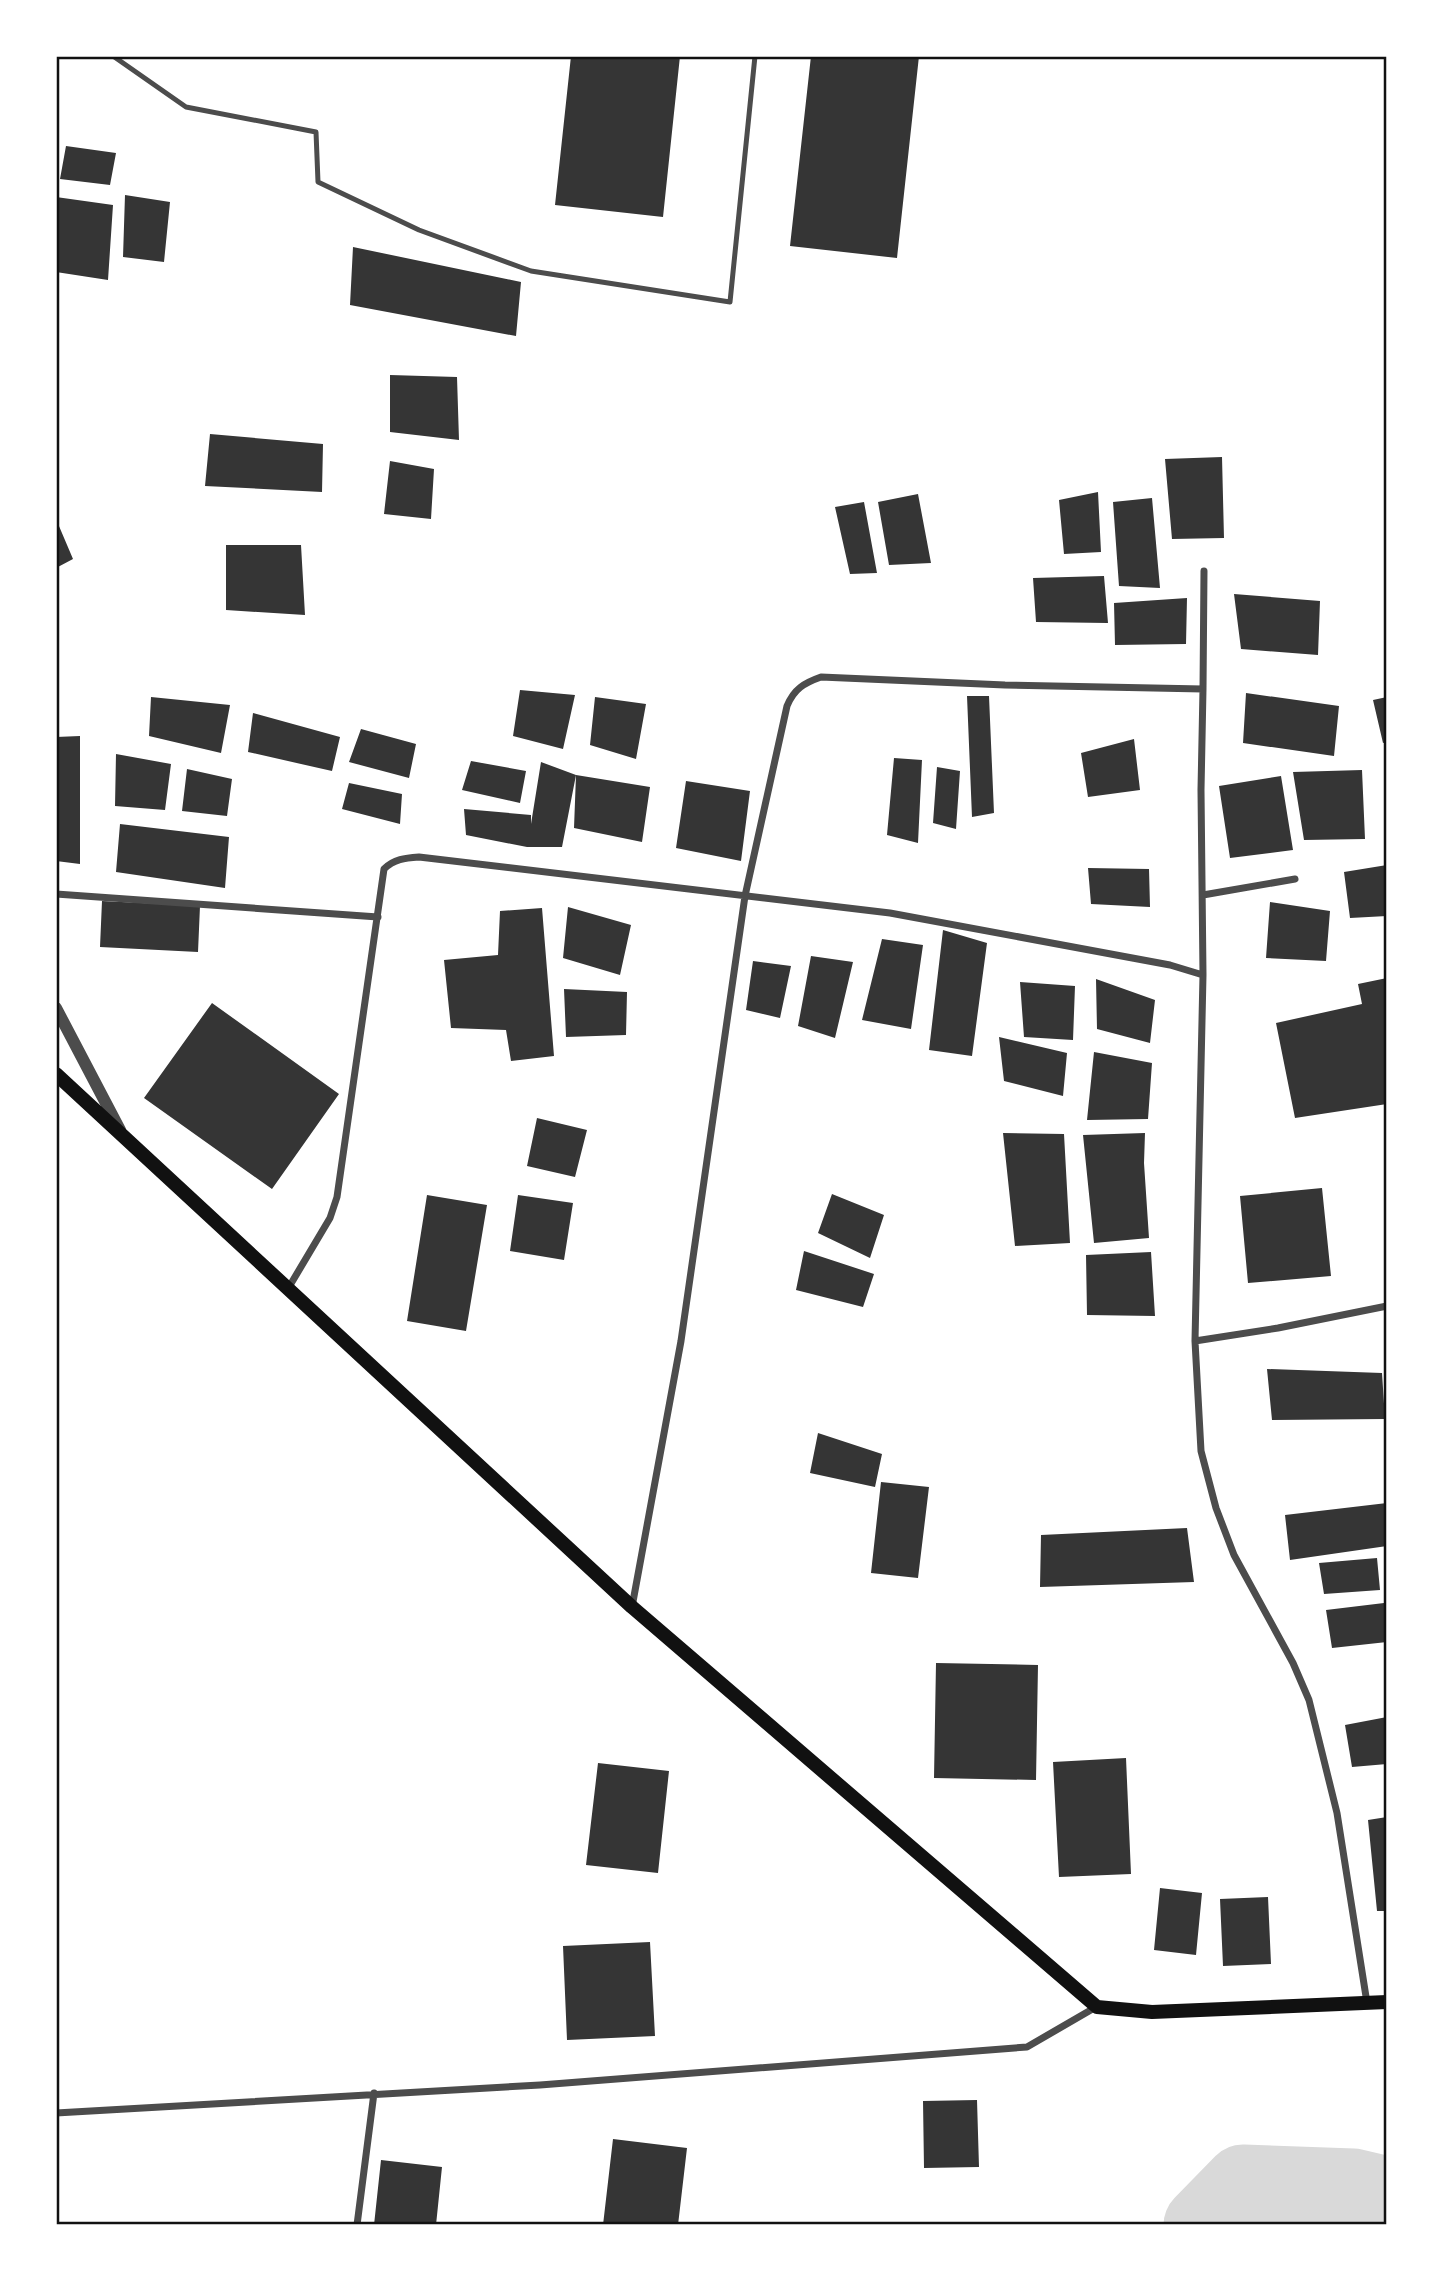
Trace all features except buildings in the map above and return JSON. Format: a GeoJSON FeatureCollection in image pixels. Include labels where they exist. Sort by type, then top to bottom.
{"type":"FeatureCollection","features":[{"type":"Feature","properties":{"kind":"main road"},"geometry":{"type":"LineString","coordinates":[[56,1074],[632,1607],[1097,2007],[1152,2012],[1387,2002]]}},
{"type":"Feature","properties":{"kind":"street"},"geometry":{"type":"LineString","coordinates":[[1204,571],[1201,790],[1203,975],[1195,1341],[1201,1451],[1216,1508],[1234,1555],[1293,1663],[1309,1700],[1337,1813],[1367,2003]]}},
{"type":"Feature","properties":{"kind":"street"},"geometry":{"type":"LineString","coordinates":[[632,1607],[681,1341],[745,896],[792,693],[804,683],[821,677],[1203,690]]}},
{"type":"Feature","properties":{"kind":"street"},"geometry":{"type":"LineString","coordinates":[[289,1287],[330,1218],[337,1197],[384,869],[391,862],[412,857],[890,913],[1170,965],[1203,975]]}},
{"type":"Feature","properties":{"kind":"street"},"geometry":{"type":"LineString","coordinates":[[1203,895],[1295,879]]}},
{"type":"Feature","properties":{"kind":"street"},"geometry":{"type":"LineString","coordinates":[[56,894],[377,917]]}},
{"type":"Feature","properties":{"kind":"street"},"geometry":{"type":"LineString","coordinates":[[56,1008],[123,1136]]}},
{"type":"Feature","properties":{"kind":"street"},"geometry":{"type":"LineString","coordinates":[[1195,1341],[1387,1306]]}},
{"type":"Feature","properties":{"kind":"street"},"geometry":{"type":"LineString","coordinates":[[56,2113],[541,2085],[1027,2047],[1097,2007]]}},
{"type":"Feature","properties":{"kind":"street"},"geometry":{"type":"LineString","coordinates":[[358,2225],[374,2093]]}},
{"type":"Feature","properties":{"kind":"lane"},"geometry":{"type":"LineString","coordinates":[[113,56],[186,107],[316,132],[318,183],[419,230],[531,271],[730,302],[755,56]]}},
{"type":"Feature","properties":{"kind":"waterway"},"geometry":{"type":"LineString","coordinates":[[1202,2225],[1243,2183],[1353,2187],[1387,2195]]}}]}
